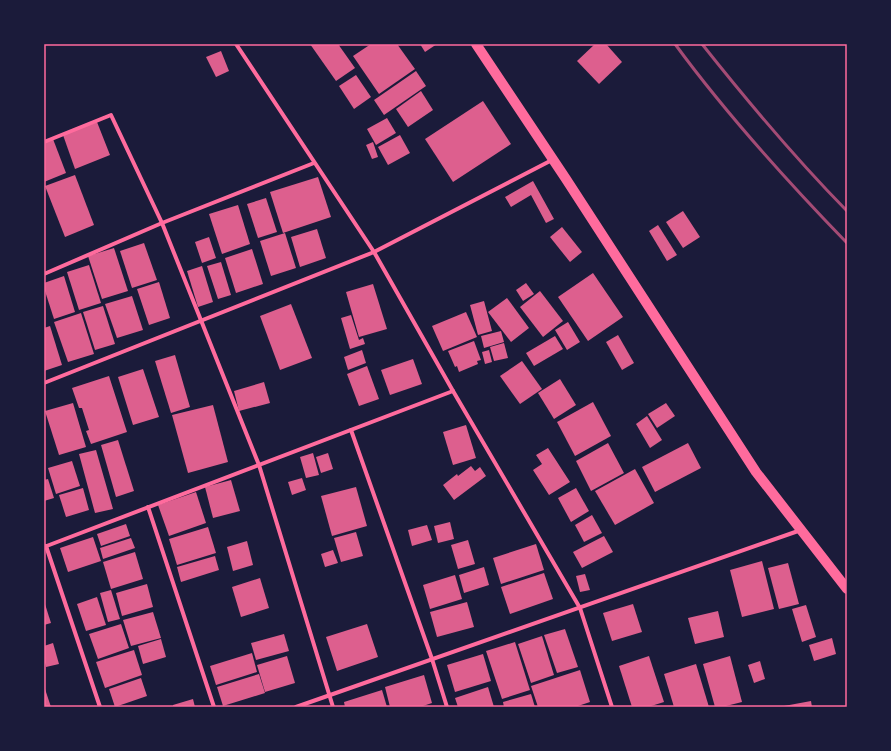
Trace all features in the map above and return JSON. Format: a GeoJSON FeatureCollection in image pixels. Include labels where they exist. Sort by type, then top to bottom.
{"type":"FeatureCollection","features":[{"type":"Feature","properties":{"kind":"main road"},"geometry":{"type":"LineString","coordinates":[[476,44],[553,159],[756,472],[847,590]]}},
{"type":"Feature","properties":{"kind":"street"},"geometry":{"type":"LineString","coordinates":[[236,44],[374,252],[453,391],[580,608],[612,707]]}},
{"type":"Feature","properties":{"kind":"street"},"geometry":{"type":"LineString","coordinates":[[44,142],[111,115],[162,223],[259,465],[333,707]]}},
{"type":"Feature","properties":{"kind":"street"},"geometry":{"type":"LineString","coordinates":[[44,383],[374,252],[553,159]]}},
{"type":"Feature","properties":{"kind":"street"},"geometry":{"type":"LineString","coordinates":[[44,274],[162,223],[314,163]]}},
{"type":"Feature","properties":{"kind":"street"},"geometry":{"type":"LineString","coordinates":[[100,707],[45,546],[453,391]]}},
{"type":"Feature","properties":{"kind":"street"},"geometry":{"type":"LineString","coordinates":[[351,430],[432,659],[447,707]]}},
{"type":"Feature","properties":{"kind":"street"},"geometry":{"type":"LineString","coordinates":[[148,507],[214,707]]}},
{"type":"Feature","properties":{"kind":"street"},"geometry":{"type":"LineString","coordinates":[[296,707],[801,530]]}},
{"type":"Feature","properties":{"kind":"building"},"geometry":{"type":"Polygon","coordinates":[[[310,44],[338,44],[355,68],[336,81],[310,44]]]}},
{"type":"Feature","properties":{"kind":"building"},"geometry":{"type":"Polygon","coordinates":[[[371,44],[397,44],[415,69],[379,94],[353,56],[371,44]]]}},
{"type":"Feature","properties":{"kind":"building"},"geometry":{"type":"Polygon","coordinates":[[[420,44],[437,44],[425,52],[420,44]]]}},
{"type":"Feature","properties":{"kind":"building"},"geometry":{"type":"Polygon","coordinates":[[[595,44],[606,44],[622,62],[599,84],[577,61],[595,44]]]}},
{"type":"Feature","properties":{"kind":"building"},"geometry":{"type":"Polygon","coordinates":[[[221,51],[229,71],[216,77],[206,57],[221,51]]]}},
{"type":"Feature","properties":{"kind":"building"},"geometry":{"type":"Polygon","coordinates":[[[416,71],[426,86],[384,115],[374,100],[416,71]]]}},
{"type":"Feature","properties":{"kind":"building"},"geometry":{"type":"Polygon","coordinates":[[[356,75],[371,97],[354,109],[339,86],[356,75]]]}},
{"type":"Feature","properties":{"kind":"building"},"geometry":{"type":"Polygon","coordinates":[[[421,91],[433,110],[408,127],[396,109],[421,91]]]}},
{"type":"Feature","properties":{"kind":"building"},"geometry":{"type":"Polygon","coordinates":[[[483,101],[511,144],[453,182],[425,139],[483,101]]]}},
{"type":"Feature","properties":{"kind":"building"},"geometry":{"type":"Polygon","coordinates":[[[387,118],[396,133],[376,145],[367,129],[387,118]]]}},
{"type":"Feature","properties":{"kind":"building"},"geometry":{"type":"Polygon","coordinates":[[[97,122],[110,155],[75,169],[63,135],[97,122]]]}},
{"type":"Feature","properties":{"kind":"building"},"geometry":{"type":"Polygon","coordinates":[[[400,135],[410,153],[388,165],[378,147],[400,135]]]}},
{"type":"Feature","properties":{"kind":"building"},"geometry":{"type":"Polygon","coordinates":[[[53,139],[66,173],[44,182],[44,143],[53,139]]]}},
{"type":"Feature","properties":{"kind":"building"},"geometry":{"type":"Polygon","coordinates":[[[373,142],[378,157],[372,159],[366,145],[373,142]]]}},
{"type":"Feature","properties":{"kind":"building"},"geometry":{"type":"Polygon","coordinates":[[[75,175],[94,225],[65,237],[45,186],[75,175]]]}},
{"type":"Feature","properties":{"kind":"building"},"geometry":{"type":"Polygon","coordinates":[[[318,177],[331,217],[283,233],[270,192],[318,177]]]}},
{"type":"Feature","properties":{"kind":"building"},"geometry":{"type":"Polygon","coordinates":[[[533,181],[554,219],[546,223],[531,195],[511,207],[505,197],[533,181]]]}},
{"type":"Feature","properties":{"kind":"building"},"geometry":{"type":"Polygon","coordinates":[[[266,198],[277,232],[258,238],[247,204],[266,198]]]}},
{"type":"Feature","properties":{"kind":"building"},"geometry":{"type":"Polygon","coordinates":[[[238,205],[250,244],[222,254],[209,214],[238,205]]]}},
{"type":"Feature","properties":{"kind":"building"},"geometry":{"type":"Polygon","coordinates":[[[683,211],[700,237],[683,248],[666,222],[683,211]]]}},
{"type":"Feature","properties":{"kind":"building"},"geometry":{"type":"Polygon","coordinates":[[[658,225],[677,255],[667,261],[649,231],[658,225]]]}},
{"type":"Feature","properties":{"kind":"building"},"geometry":{"type":"Polygon","coordinates":[[[562,227],[582,252],[570,262],[550,237],[562,227]]]}},
{"type":"Feature","properties":{"kind":"building"},"geometry":{"type":"Polygon","coordinates":[[[317,229],[326,258],[300,267],[291,237],[317,229]]]}},
{"type":"Feature","properties":{"kind":"building"},"geometry":{"type":"Polygon","coordinates":[[[285,233],[296,268],[271,276],[260,241],[285,233]]]}},
{"type":"Feature","properties":{"kind":"building"},"geometry":{"type":"Polygon","coordinates":[[[209,237],[216,258],[202,263],[195,242],[209,237]]]}},
{"type":"Feature","properties":{"kind":"building"},"geometry":{"type":"Polygon","coordinates":[[[144,243],[157,280],[132,288],[120,251],[144,243]]]}},
{"type":"Feature","properties":{"kind":"building"},"geometry":{"type":"Polygon","coordinates":[[[114,248],[128,291],[102,299],[88,256],[114,248]]]}},
{"type":"Feature","properties":{"kind":"building"},"geometry":{"type":"Polygon","coordinates":[[[252,249],[263,284],[236,293],[225,258],[252,249]]]}},
{"type":"Feature","properties":{"kind":"building"},"geometry":{"type":"Polygon","coordinates":[[[221,262],[231,295],[218,299],[207,266],[221,262]]]}},
{"type":"Feature","properties":{"kind":"building"},"geometry":{"type":"Polygon","coordinates":[[[89,265],[101,303],[79,310],[67,272],[89,265]]]}},
{"type":"Feature","properties":{"kind":"building"},"geometry":{"type":"Polygon","coordinates":[[[202,266],[213,302],[198,307],[187,271],[202,266]]]}},
{"type":"Feature","properties":{"kind":"building"},"geometry":{"type":"Polygon","coordinates":[[[593,273],[623,317],[588,341],[558,297],[593,273]]]}},
{"type":"Feature","properties":{"kind":"building"},"geometry":{"type":"Polygon","coordinates":[[[64,276],[75,312],[54,319],[44,288],[44,283],[64,276]]]}},
{"type":"Feature","properties":{"kind":"building"},"geometry":{"type":"Polygon","coordinates":[[[159,282],[170,318],[149,325],[137,289],[159,282]]]}},
{"type":"Feature","properties":{"kind":"building"},"geometry":{"type":"Polygon","coordinates":[[[526,283],[534,294],[523,301],[516,290],[526,283]]]}},
{"type":"Feature","properties":{"kind":"building"},"geometry":{"type":"Polygon","coordinates":[[[373,284],[387,329],[359,337],[346,292],[373,284]]]}},
{"type":"Feature","properties":{"kind":"building"},"geometry":{"type":"Polygon","coordinates":[[[540,291],[563,321],[543,337],[520,307],[540,291]]]}},
{"type":"Feature","properties":{"kind":"building"},"geometry":{"type":"Polygon","coordinates":[[[132,296],[143,330],[117,338],[105,304],[132,296]]]}},
{"type":"Feature","properties":{"kind":"building"},"geometry":{"type":"Polygon","coordinates":[[[507,298],[529,328],[511,342],[488,312],[507,298]]]}},
{"type":"Feature","properties":{"kind":"building"},"geometry":{"type":"Polygon","coordinates":[[[484,301],[492,331],[478,335],[470,305],[484,301]]]}},
{"type":"Feature","properties":{"kind":"building"},"geometry":{"type":"Polygon","coordinates":[[[291,304],[312,358],[280,370],[260,316],[291,304]]]}},
{"type":"Feature","properties":{"kind":"building"},"geometry":{"type":"Polygon","coordinates":[[[103,306],[115,344],[95,350],[83,312],[103,306]]]}},
{"type":"Feature","properties":{"kind":"building"},"geometry":{"type":"Polygon","coordinates":[[[466,312],[477,337],[443,351],[432,326],[466,312]]]}},
{"type":"Feature","properties":{"kind":"building"},"geometry":{"type":"Polygon","coordinates":[[[81,313],[94,354],[68,362],[54,322],[81,313]]]}},
{"type":"Feature","properties":{"kind":"building"},"geometry":{"type":"Polygon","coordinates":[[[351,315],[359,340],[363,338],[365,344],[350,349],[341,318],[351,315]]]}},
{"type":"Feature","properties":{"kind":"building"},"geometry":{"type":"Polygon","coordinates":[[[568,322],[580,342],[567,350],[555,330],[568,322]]]}},
{"type":"Feature","properties":{"kind":"building"},"geometry":{"type":"Polygon","coordinates":[[[50,326],[62,365],[44,371],[44,328],[50,326]]]}},
{"type":"Feature","properties":{"kind":"building"},"geometry":{"type":"Polygon","coordinates":[[[501,331],[504,342],[484,348],[481,336],[501,331]]]}},
{"type":"Feature","properties":{"kind":"building"},"geometry":{"type":"Polygon","coordinates":[[[618,335],[634,363],[622,370],[606,342],[618,335]]]}},
{"type":"Feature","properties":{"kind":"building"},"geometry":{"type":"Polygon","coordinates":[[[555,336],[563,349],[534,366],[526,353],[555,336]]]}},
{"type":"Feature","properties":{"kind":"building"},"geometry":{"type":"Polygon","coordinates":[[[474,341],[481,360],[477,361],[478,364],[459,372],[457,366],[455,367],[448,351],[474,341]]]}},
{"type":"Feature","properties":{"kind":"building"},"geometry":{"type":"Polygon","coordinates":[[[504,343],[508,358],[494,361],[490,347],[504,343]]]}},
{"type":"Feature","properties":{"kind":"building"},"geometry":{"type":"Polygon","coordinates":[[[362,350],[366,363],[348,370],[344,357],[362,350]]]}},
{"type":"Feature","properties":{"kind":"building"},"geometry":{"type":"Polygon","coordinates":[[[489,350],[492,362],[485,364],[482,352],[489,350]]]}},
{"type":"Feature","properties":{"kind":"building"},"geometry":{"type":"Polygon","coordinates":[[[175,355],[190,407],[171,413],[155,361],[175,355]]]}},
{"type":"Feature","properties":{"kind":"building"},"geometry":{"type":"Polygon","coordinates":[[[413,359],[422,384],[390,395],[381,370],[413,359]]]}},
{"type":"Feature","properties":{"kind":"building"},"geometry":{"type":"Polygon","coordinates":[[[522,361],[542,389],[520,404],[500,376],[522,361]]]}},
{"type":"Feature","properties":{"kind":"building"},"geometry":{"type":"Polygon","coordinates":[[[367,366],[379,399],[359,406],[347,374],[367,366]]]}},
{"type":"Feature","properties":{"kind":"building"},"geometry":{"type":"Polygon","coordinates":[[[143,369],[159,417],[133,425],[118,377],[143,369]]]}},
{"type":"Feature","properties":{"kind":"building"},"geometry":{"type":"Polygon","coordinates":[[[109,376],[127,432],[91,444],[86,431],[89,430],[82,408],[79,408],[72,388],[109,376]]]}},
{"type":"Feature","properties":{"kind":"building"},"geometry":{"type":"Polygon","coordinates":[[[560,379],[576,405],[554,419],[538,393],[560,379]]]}},
{"type":"Feature","properties":{"kind":"building"},"geometry":{"type":"Polygon","coordinates":[[[264,382],[270,403],[239,411],[234,391],[264,382]]]}},
{"type":"Feature","properties":{"kind":"building"},"geometry":{"type":"Polygon","coordinates":[[[593,402],[611,436],[575,456],[557,422],[593,402]]]}},
{"type":"Feature","properties":{"kind":"building"},"geometry":{"type":"Polygon","coordinates":[[[73,403],[86,447],[59,455],[45,411],[73,403]]]}},
{"type":"Feature","properties":{"kind":"building"},"geometry":{"type":"Polygon","coordinates":[[[666,403],[675,416],[657,428],[648,414],[666,403]]]}},
{"type":"Feature","properties":{"kind":"building"},"geometry":{"type":"Polygon","coordinates":[[[213,405],[228,462],[188,473],[172,415],[213,405]]]}},
{"type":"Feature","properties":{"kind":"building"},"geometry":{"type":"Polygon","coordinates":[[[647,416],[662,440],[650,448],[636,424],[647,416]]]}},
{"type":"Feature","properties":{"kind":"building"},"geometry":{"type":"Polygon","coordinates":[[[466,425],[476,458],[453,465],[443,432],[466,425]]]}},
{"type":"Feature","properties":{"kind":"building"},"geometry":{"type":"Polygon","coordinates":[[[118,440],[134,491],[116,497],[101,445],[118,440]]]}},
{"type":"Feature","properties":{"kind":"building"},"geometry":{"type":"Polygon","coordinates":[[[608,443],[624,473],[591,491],[576,461],[608,443]]]}},
{"type":"Feature","properties":{"kind":"building"},"geometry":{"type":"Polygon","coordinates":[[[688,443],[701,468],[655,492],[642,467],[688,443]]]}},
{"type":"Feature","properties":{"kind":"building"},"geometry":{"type":"Polygon","coordinates":[[[548,448],[570,482],[549,495],[533,470],[542,464],[536,455],[548,448]]]}},
{"type":"Feature","properties":{"kind":"building"},"geometry":{"type":"Polygon","coordinates":[[[96,450],[113,509],[95,513],[79,454],[96,450]]]}},
{"type":"Feature","properties":{"kind":"building"},"geometry":{"type":"Polygon","coordinates":[[[313,453],[319,475],[306,478],[300,457],[313,453]]]}},
{"type":"Feature","properties":{"kind":"building"},"geometry":{"type":"Polygon","coordinates":[[[328,453],[333,469],[321,473],[316,457],[328,453]]]}},
{"type":"Feature","properties":{"kind":"building"},"geometry":{"type":"Polygon","coordinates":[[[72,461],[80,486],[56,494],[48,468],[72,461]]]}},
{"type":"Feature","properties":{"kind":"building"},"geometry":{"type":"Polygon","coordinates":[[[471,466],[475,471],[480,467],[486,476],[454,500],[443,485],[457,474],[458,476],[471,466]]]}},
{"type":"Feature","properties":{"kind":"building"},"geometry":{"type":"Polygon","coordinates":[[[635,469],[654,503],[615,525],[595,491],[635,469]]]}},
{"type":"Feature","properties":{"kind":"building"},"geometry":{"type":"Polygon","coordinates":[[[302,478],[306,490],[292,495],[288,482],[302,478]]]}},
{"type":"Feature","properties":{"kind":"building"},"geometry":{"type":"Polygon","coordinates":[[[48,479],[54,498],[44,501],[44,480],[48,479]]]}},
{"type":"Feature","properties":{"kind":"building"},"geometry":{"type":"Polygon","coordinates":[[[231,480],[240,511],[213,518],[205,487],[231,480]]]}},
{"type":"Feature","properties":{"kind":"building"},"geometry":{"type":"Polygon","coordinates":[[[356,487],[367,526],[332,536],[321,496],[356,487]]]}},
{"type":"Feature","properties":{"kind":"building"},"geometry":{"type":"Polygon","coordinates":[[[83,488],[89,510],[66,517],[59,495],[83,488]]]}},
{"type":"Feature","properties":{"kind":"building"},"geometry":{"type":"Polygon","coordinates":[[[576,488],[589,511],[571,522],[558,498],[576,488]]]}},
{"type":"Feature","properties":{"kind":"building"},"geometry":{"type":"Polygon","coordinates":[[[196,492],[206,523],[169,536],[158,505],[196,492]]]}},
{"type":"Feature","properties":{"kind":"building"},"geometry":{"type":"Polygon","coordinates":[[[592,515],[602,533],[584,542],[575,525],[592,515]]]}},
{"type":"Feature","properties":{"kind":"building"},"geometry":{"type":"Polygon","coordinates":[[[450,522],[454,539],[438,543],[434,526],[450,522]]]}},
{"type":"Feature","properties":{"kind":"building"},"geometry":{"type":"Polygon","coordinates":[[[126,524],[130,536],[101,546],[97,534],[126,524]]]}},
{"type":"Feature","properties":{"kind":"building"},"geometry":{"type":"Polygon","coordinates":[[[427,525],[432,540],[412,546],[408,530],[427,525]]]}},
{"type":"Feature","properties":{"kind":"building"},"geometry":{"type":"Polygon","coordinates":[[[208,527],[216,553],[177,565],[169,539],[208,527]]]}},
{"type":"Feature","properties":{"kind":"building"},"geometry":{"type":"Polygon","coordinates":[[[356,532],[363,556],[341,562],[334,538],[356,532]]]}},
{"type":"Feature","properties":{"kind":"building"},"geometry":{"type":"Polygon","coordinates":[[[604,536],[613,552],[582,568],[573,552],[604,536]]]}},
{"type":"Feature","properties":{"kind":"building"},"geometry":{"type":"Polygon","coordinates":[[[93,537],[101,561],[68,572],[60,548],[93,537]]]}},
{"type":"Feature","properties":{"kind":"building"},"geometry":{"type":"Polygon","coordinates":[[[131,538],[135,548],[103,559],[100,548],[131,538]]]}},
{"type":"Feature","properties":{"kind":"building"},"geometry":{"type":"Polygon","coordinates":[[[468,540],[475,564],[458,569],[451,545],[468,540]]]}},
{"type":"Feature","properties":{"kind":"building"},"geometry":{"type":"Polygon","coordinates":[[[247,541],[253,565],[233,571],[227,547],[247,541]]]}},
{"type":"Feature","properties":{"kind":"building"},"geometry":{"type":"Polygon","coordinates":[[[536,544],[544,570],[501,584],[493,558],[536,544]]]}},
{"type":"Feature","properties":{"kind":"building"},"geometry":{"type":"Polygon","coordinates":[[[333,550],[338,563],[325,567],[321,554],[333,550]]]}},
{"type":"Feature","properties":{"kind":"building"},"geometry":{"type":"Polygon","coordinates":[[[135,552],[143,579],[111,589],[103,562],[135,552]]]}},
{"type":"Feature","properties":{"kind":"building"},"geometry":{"type":"Polygon","coordinates":[[[215,556],[219,570],[181,582],[177,567],[215,556]]]}},
{"type":"Feature","properties":{"kind":"building"},"geometry":{"type":"Polygon","coordinates":[[[762,561],[774,609],[742,617],[730,570],[762,561]]]}},
{"type":"Feature","properties":{"kind":"building"},"geometry":{"type":"Polygon","coordinates":[[[788,563],[799,604],[779,609],[768,568],[788,563]]]}},
{"type":"Feature","properties":{"kind":"building"},"geometry":{"type":"Polygon","coordinates":[[[484,567],[489,585],[464,593],[459,575],[484,567]]]}},
{"type":"Feature","properties":{"kind":"building"},"geometry":{"type":"Polygon","coordinates":[[[544,573],[553,599],[510,614],[501,587],[544,573]]]}},
{"type":"Feature","properties":{"kind":"building"},"geometry":{"type":"Polygon","coordinates":[[[585,574],[590,590],[580,592],[576,576],[585,574]]]}},
{"type":"Feature","properties":{"kind":"building"},"geometry":{"type":"Polygon","coordinates":[[[455,575],[462,599],[430,609],[423,585],[455,575]]]}},
{"type":"Feature","properties":{"kind":"building"},"geometry":{"type":"Polygon","coordinates":[[[260,578],[269,608],[241,617],[232,587],[260,578]]]}},
{"type":"Feature","properties":{"kind":"building"},"geometry":{"type":"Polygon","coordinates":[[[147,584],[153,607],[122,616],[116,593],[147,584]]]}},
{"type":"Feature","properties":{"kind":"building"},"geometry":{"type":"Polygon","coordinates":[[[111,590],[120,619],[108,622],[100,593],[111,590]]]}},
{"type":"Feature","properties":{"kind":"building"},"geometry":{"type":"Polygon","coordinates":[[[97,597],[106,625],[86,631],[77,604],[97,597]]]}},
{"type":"Feature","properties":{"kind":"building"},"geometry":{"type":"Polygon","coordinates":[[[44,601],[51,623],[44,625],[44,601]]]}},
{"type":"Feature","properties":{"kind":"building"},"geometry":{"type":"Polygon","coordinates":[[[467,602],[474,627],[437,637],[430,612],[467,602]]]}},
{"type":"Feature","properties":{"kind":"building"},"geometry":{"type":"Polygon","coordinates":[[[633,604],[642,632],[612,641],[603,613],[633,604]]]}},
{"type":"Feature","properties":{"kind":"building"},"geometry":{"type":"Polygon","coordinates":[[[806,605],[816,637],[802,642],[792,609],[806,605]]]}},
{"type":"Feature","properties":{"kind":"building"},"geometry":{"type":"Polygon","coordinates":[[[718,611],[724,637],[695,644],[688,618],[718,611]]]}},
{"type":"Feature","properties":{"kind":"building"},"geometry":{"type":"Polygon","coordinates":[[[153,612],[161,638],[131,646],[123,620],[153,612]]]}},
{"type":"Feature","properties":{"kind":"building"},"geometry":{"type":"Polygon","coordinates":[[[121,624],[129,648],[98,659],[89,634],[121,624]]]}},
{"type":"Feature","properties":{"kind":"building"},"geometry":{"type":"Polygon","coordinates":[[[367,624],[378,657],[337,671],[326,637],[367,624]]]}},
{"type":"Feature","properties":{"kind":"building"},"geometry":{"type":"Polygon","coordinates":[[[565,629],[578,667],[557,673],[544,635],[565,629]]]}},
{"type":"Feature","properties":{"kind":"building"},"geometry":{"type":"Polygon","coordinates":[[[284,634],[289,651],[256,660],[251,643],[284,634]]]}},
{"type":"Feature","properties":{"kind":"building"},"geometry":{"type":"Polygon","coordinates":[[[542,636],[554,675],[531,683],[518,644],[542,636]]]}},
{"type":"Feature","properties":{"kind":"building"},"geometry":{"type":"Polygon","coordinates":[[[832,638],[836,654],[814,661],[809,645],[832,638]]]}},
{"type":"Feature","properties":{"kind":"building"},"geometry":{"type":"Polygon","coordinates":[[[161,639],[166,657],[143,664],[138,646],[161,639]]]}},
{"type":"Feature","properties":{"kind":"building"},"geometry":{"type":"Polygon","coordinates":[[[515,642],[530,690],[502,699],[486,651],[515,642]]]}},
{"type":"Feature","properties":{"kind":"building"},"geometry":{"type":"Polygon","coordinates":[[[53,643],[59,664],[46,667],[44,646],[53,643]]]}},
{"type":"Feature","properties":{"kind":"building"},"geometry":{"type":"Polygon","coordinates":[[[134,650],[142,675],[105,688],[96,662],[134,650]]]}},
{"type":"Feature","properties":{"kind":"building"},"geometry":{"type":"Polygon","coordinates":[[[252,653],[257,672],[216,685],[210,666],[252,653]]]}},
{"type":"Feature","properties":{"kind":"building"},"geometry":{"type":"Polygon","coordinates":[[[483,654],[491,681],[455,692],[447,665],[483,654]]]}},
{"type":"Feature","properties":{"kind":"building"},"geometry":{"type":"Polygon","coordinates":[[[287,656],[295,683],[265,692],[257,665],[287,656]]]}},
{"type":"Feature","properties":{"kind":"building"},"geometry":{"type":"Polygon","coordinates":[[[649,656],[664,702],[648,707],[632,707],[619,666],[649,656]]]}},
{"type":"Feature","properties":{"kind":"building"},"geometry":{"type":"Polygon","coordinates":[[[730,656],[742,702],[722,707],[715,707],[703,664],[730,656]]]}},
{"type":"Feature","properties":{"kind":"building"},"geometry":{"type":"Polygon","coordinates":[[[760,661],[765,679],[754,683],[748,665],[760,661]]]}},
{"type":"Feature","properties":{"kind":"building"},"geometry":{"type":"Polygon","coordinates":[[[696,664],[709,707],[674,707],[664,674],[696,664]]]}},
{"type":"Feature","properties":{"kind":"building"},"geometry":{"type":"Polygon","coordinates":[[[580,670],[590,702],[575,707],[538,707],[531,686],[580,670]]]}},
{"type":"Feature","properties":{"kind":"building"},"geometry":{"type":"Polygon","coordinates":[[[259,674],[265,693],[223,706],[217,687],[259,674]]]}},
{"type":"Feature","properties":{"kind":"building"},"geometry":{"type":"Polygon","coordinates":[[[424,675],[432,703],[420,707],[390,707],[385,687],[424,675]]]}},
{"type":"Feature","properties":{"kind":"building"},"geometry":{"type":"Polygon","coordinates":[[[141,678],[147,696],[115,707],[109,689],[141,678]]]}},
{"type":"Feature","properties":{"kind":"building"},"geometry":{"type":"Polygon","coordinates":[[[44,686],[51,707],[44,707],[44,686]]]}},
{"type":"Feature","properties":{"kind":"building"},"geometry":{"type":"Polygon","coordinates":[[[488,687],[494,707],[458,707],[455,698],[488,687]]]}},
{"type":"Feature","properties":{"kind":"building"},"geometry":{"type":"Polygon","coordinates":[[[382,690],[387,707],[345,707],[344,702],[382,690]]]}},
{"type":"Feature","properties":{"kind":"building"},"geometry":{"type":"Polygon","coordinates":[[[531,694],[535,707],[504,707],[503,702],[531,694]]]}},
{"type":"Feature","properties":{"kind":"building"},"geometry":{"type":"Polygon","coordinates":[[[193,699],[195,707],[173,707],[173,705],[193,699]]]}},
{"type":"Feature","properties":{"kind":"building"},"geometry":{"type":"Polygon","coordinates":[[[811,701],[812,707],[784,707],[784,706],[811,701]]]}},
{"type":"Feature","properties":{"kind":"railway"},"geometry":{"type":"LineString","coordinates":[[675,44],[736,122],[847,243]]}},
{"type":"Feature","properties":{"kind":"railway"},"geometry":{"type":"LineString","coordinates":[[702,44],[772,129],[847,211]]}}]}
